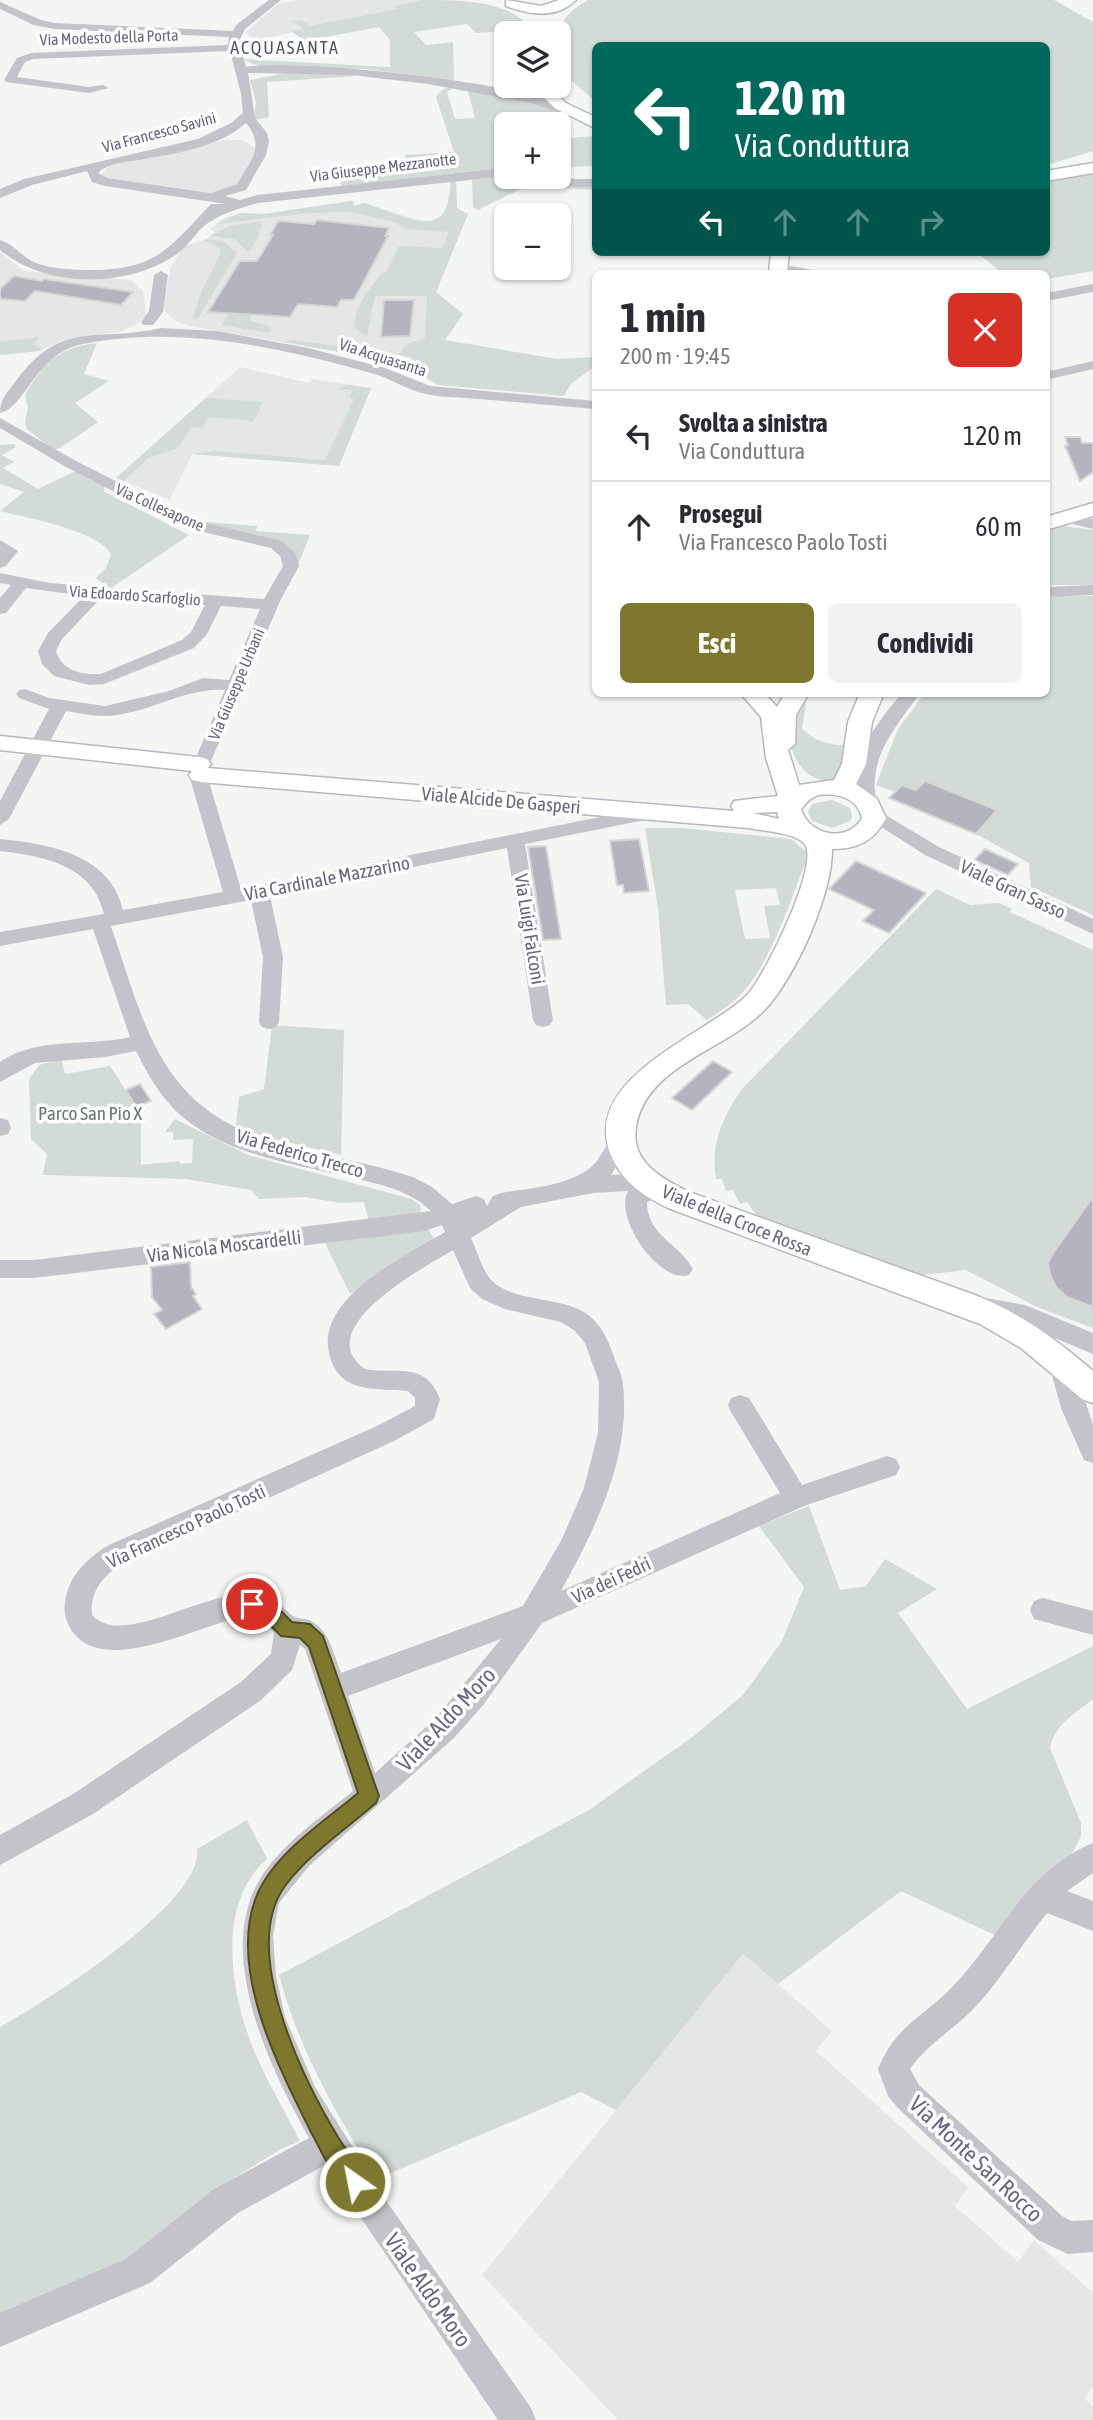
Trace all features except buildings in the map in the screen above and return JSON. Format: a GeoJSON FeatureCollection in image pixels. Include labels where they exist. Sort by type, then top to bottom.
{"type":"FeatureCollection","features":[{"type":"Feature","properties":{"kind":"main road"},"geometry":{"type":"LineString","coordinates":[[511,1],[536,17]]}},
{"type":"Feature","properties":{"kind":"main road"},"geometry":{"type":"LineString","coordinates":[[536,17],[561,1]]}},
{"type":"Feature","properties":{"kind":"main road"},"geometry":{"type":"LineString","coordinates":[[536,17],[561,1]]}},
{"type":"Feature","properties":{"kind":"main road"},"geometry":{"type":"LineString","coordinates":[[559,98],[584,116]]}},
{"type":"Feature","properties":{"kind":"main road"},"geometry":{"type":"LineString","coordinates":[[1050,175],[1093,168]]}},
{"type":"Feature","properties":{"kind":"main road"},"geometry":{"type":"LineString","coordinates":[[1053,518],[1093,509]]}},
{"type":"Feature","properties":{"kind":"main road"},"geometry":{"type":"LineString","coordinates":[[753,697],[773,718],[777,732],[778,759],[792,802],[789,816],[817,845],[820,854],[814,886]]}},
{"type":"Feature","properties":{"kind":"main road"},"geometry":{"type":"LineString","coordinates":[[621,1142],[622,1117],[637,1090],[671,1062],[741,1014],[769,987],[814,886],[835,856],[871,826],[871,808],[794,766],[784,750],[784,715],[794,697]]}},
{"type":"Feature","properties":{"kind":"main road"},"geometry":{"type":"LineString","coordinates":[[792,802],[807,790],[836,788],[844,784],[855,760],[860,722],[870,697]]}},
{"type":"Feature","properties":{"kind":"main road","name":"Viale Alcide De Gasperi"},"geometry":{"type":"LineString","coordinates":[[0,743],[33,754]]}},
{"type":"Feature","properties":{"kind":"main road","name":"Viale Alcide De Gasperi"},"geometry":{"type":"LineString","coordinates":[[0,757],[33,754],[763,822],[806,834]]}},
{"type":"Feature","properties":{"kind":"main road","name":"Viale Alcide De Gasperi"},"geometry":{"type":"LineString","coordinates":[[200,770],[693,804],[750,806],[792,802]]}},
{"type":"Feature","properties":{"kind":"main road"},"geometry":{"type":"LineString","coordinates":[[806,834],[828,841],[856,837]]}},
{"type":"Feature","properties":{"kind":"main road","name":"Viale della Croce Rossa"},"geometry":{"type":"LineString","coordinates":[[621,1142],[631,1165],[653,1186],[813,1251],[969,1306],[1018,1329],[1069,1348],[1093,1390]]}},
{"type":"Feature","properties":{"kind":"street"},"geometry":{"type":"LineString","coordinates":[[209,197],[229,193],[242,195],[262,150],[261,134],[250,122],[248,114],[242,78],[234,53],[235,34],[276,0]]}},
{"type":"Feature","properties":{"kind":"street"},"geometry":{"type":"LineString","coordinates":[[0,5],[38,23],[55,26],[235,34]]}},
{"type":"Feature","properties":{"kind":"street"},"geometry":{"type":"LineString","coordinates":[[234,53],[248,66],[270,70],[373,73],[494,86]]}},
{"type":"Feature","properties":{"kind":"street","name":"Via Modesto della Porta"},"geometry":{"type":"LineString","coordinates":[[103,88],[89,90],[10,80],[21,60],[33,56],[234,53]]}},
{"type":"Feature","properties":{"kind":"street"},"geometry":{"type":"LineString","coordinates":[[242,78],[250,78],[270,70]]}},
{"type":"Feature","properties":{"kind":"street"},"geometry":{"type":"LineString","coordinates":[[537,98],[584,116]]}},
{"type":"Feature","properties":{"kind":"street","name":"Via Francesco Savini"},"geometry":{"type":"LineString","coordinates":[[242,195],[209,197],[105,182],[94,178],[92,173],[97,167],[109,162],[201,141],[230,130],[248,114]]}},
{"type":"Feature","properties":{"kind":"street"},"geometry":{"type":"LineString","coordinates":[[201,141],[245,139],[262,150]]}},
{"type":"Feature","properties":{"kind":"street"},"geometry":{"type":"LineString","coordinates":[[0,195],[43,178],[109,162]]}},
{"type":"Feature","properties":{"kind":"street"},"geometry":{"type":"LineString","coordinates":[[571,172],[579,169]]}},
{"type":"Feature","properties":{"kind":"street","name":"Via Giuseppe Mezzanotte"},"geometry":{"type":"LineString","coordinates":[[141,273],[175,250],[207,219],[242,195],[264,198],[494,173]]}},
{"type":"Feature","properties":{"kind":"street"},"geometry":{"type":"LineString","coordinates":[[0,195],[55,182],[105,182]]}},
{"type":"Feature","properties":{"kind":"street"},"geometry":{"type":"LineString","coordinates":[[571,182],[592,183]]}},
{"type":"Feature","properties":{"kind":"street","name":"Via Giuseppe Mezzanotte"},"geometry":{"type":"LineString","coordinates":[[207,219],[218,204],[209,197]]}},
{"type":"Feature","properties":{"kind":"street"},"geometry":{"type":"LineString","coordinates":[[0,244],[24,262],[36,267],[80,273],[141,273],[150,279],[162,273]]}},
{"type":"Feature","properties":{"kind":"street","name":"Via Giuseppe Mezzanotte"},"geometry":{"type":"LineString","coordinates":[[162,273],[175,250]]}},
{"type":"Feature","properties":{"kind":"street"},"geometry":{"type":"LineString","coordinates":[[141,273],[156,321]]}},
{"type":"Feature","properties":{"kind":"street"},"geometry":{"type":"LineString","coordinates":[[156,321],[162,273]]}},
{"type":"Feature","properties":{"kind":"street"},"geometry":{"type":"LineString","coordinates":[[1050,296],[1093,288]]}},
{"type":"Feature","properties":{"kind":"street"},"geometry":{"type":"LineString","coordinates":[[0,409],[21,387],[35,365],[53,350],[75,342],[109,338],[156,321]]}},
{"type":"Feature","properties":{"kind":"street","name":"Via Acquasanta"},"geometry":{"type":"LineString","coordinates":[[156,321],[308,352],[380,371],[427,390],[592,405]]}},
{"type":"Feature","properties":{"kind":"street"},"geometry":{"type":"LineString","coordinates":[[1050,376],[1093,365]]}},
{"type":"Feature","properties":{"kind":"street"},"geometry":{"type":"LineString","coordinates":[[1050,376],[1093,380]]}},
{"type":"Feature","properties":{"kind":"street"},"geometry":{"type":"LineString","coordinates":[[21,387],[18,428],[25,436]]}},
{"type":"Feature","properties":{"kind":"street"},"geometry":{"type":"LineString","coordinates":[[0,409],[12,408],[20,413]]}},
{"type":"Feature","properties":{"kind":"street"},"geometry":{"type":"LineString","coordinates":[[0,421],[13,420],[20,413]]}},
{"type":"Feature","properties":{"kind":"street","name":"Via Collesapone"},"geometry":{"type":"LineString","coordinates":[[0,421],[71,464],[179,519],[205,528],[278,545],[290,557],[288,571]]}},
{"type":"Feature","properties":{"kind":"street"},"geometry":{"type":"LineString","coordinates":[[1053,518],[1093,524]]}},
{"type":"Feature","properties":{"kind":"street"},"geometry":{"type":"LineString","coordinates":[[0,545],[10,551],[1,575]]}},
{"type":"Feature","properties":{"kind":"street"},"geometry":{"type":"LineString","coordinates":[[97,592],[54,637],[47,651],[50,663],[57,670],[91,680],[110,677],[185,646],[198,634],[222,601],[263,590],[288,571]]}},
{"type":"Feature","properties":{"kind":"street"},"geometry":{"type":"LineString","coordinates":[[271,605],[288,571]]}},
{"type":"Feature","properties":{"kind":"street","name":"Via Edoardo Scarfoglio"},"geometry":{"type":"LineString","coordinates":[[1,575],[22,583],[97,592],[271,605]]}},
{"type":"Feature","properties":{"kind":"street"},"geometry":{"type":"LineString","coordinates":[[0,609],[22,583]]}},
{"type":"Feature","properties":{"kind":"street"},"geometry":{"type":"LineString","coordinates":[[1050,592],[1093,590]]}},
{"type":"Feature","properties":{"kind":"street","name":"Via Giuseppe Urbani"},"geometry":{"type":"LineString","coordinates":[[200,770],[271,605]]}},
{"type":"Feature","properties":{"kind":"street"},"geometry":{"type":"LineString","coordinates":[[24,694],[42,703],[110,710],[175,695],[203,682],[236,686]]}},
{"type":"Feature","properties":{"kind":"street"},"geometry":{"type":"LineString","coordinates":[[871,808],[863,783],[875,747],[888,723],[908,697]]}},
{"type":"Feature","properties":{"kind":"street"},"geometry":{"type":"LineString","coordinates":[[0,819],[60,705]]}},
{"type":"Feature","properties":{"kind":"street"},"geometry":{"type":"LineString","coordinates":[[200,770],[234,897]]}},
{"type":"Feature","properties":{"kind":"street","name":"Viale Gran Sasso"},"geometry":{"type":"LineString","coordinates":[[871,808],[932,851],[1093,927]]}},
{"type":"Feature","properties":{"kind":"street","name":"Via Cardinale Mazzarino"},"geometry":{"type":"LineString","coordinates":[[0,939],[234,897],[652,812]]}},
{"type":"Feature","properties":{"kind":"street","name":"Viale Gran Sasso"},"geometry":{"type":"LineString","coordinates":[[856,837],[932,851]]}},
{"type":"Feature","properties":{"kind":"street","name":"Via Luigi Falconi"},"geometry":{"type":"LineString","coordinates":[[515,839],[543,1020]]}},
{"type":"Feature","properties":{"kind":"street","name":"Via Federico Trecco"},"geometry":{"type":"LineString","coordinates":[[0,845],[48,851],[85,869],[107,888],[107,920],[143,1042],[151,1060],[188,1109],[203,1120],[246,1140],[400,1181],[430,1197],[453,1226]]}},
{"type":"Feature","properties":{"kind":"street"},"geometry":{"type":"LineString","coordinates":[[259,892],[273,949],[269,1022]]}},
{"type":"Feature","properties":{"kind":"street"},"geometry":{"type":"LineString","coordinates":[[0,1074],[13,1064],[39,1055],[117,1048],[143,1042]]}},
{"type":"Feature","properties":{"kind":"street","name":"Via Francesco Paolo Tosti"},"geometry":{"type":"LineString","coordinates":[[580,1185],[601,1172],[621,1142]]}},
{"type":"Feature","properties":{"kind":"street","name":"Via Francesco Paolo Tosti"},"geometry":{"type":"LineString","coordinates":[[430,1197],[449,1203],[476,1205],[580,1185],[617,1182],[653,1186]]}},
{"type":"Feature","properties":{"kind":"street"},"geometry":{"type":"LineString","coordinates":[[653,1186],[636,1197],[642,1228],[648,1241],[681,1269]]}},
{"type":"Feature","properties":{"kind":"street","name":"Via Francesco Paolo Tosti"},"geometry":{"type":"LineString","coordinates":[[453,1226],[516,1199]]}},
{"type":"Feature","properties":{"kind":"street","name":"Via Francesco Paolo Tosti"},"geometry":{"type":"LineString","coordinates":[[288,1630],[267,1609],[243,1604],[211,1610],[141,1635],[120,1639],[103,1638],[85,1629],[78,1612],[78,1600],[91,1574],[114,1556],[277,1484],[425,1412],[428,1405],[427,1396],[414,1382],[372,1380],[353,1374],[342,1359],[339,1338],[349,1315],[375,1287],[476,1205]]}},
{"type":"Feature","properties":{"kind":"street","name":"Via Nicola Moscardelli"},"geometry":{"type":"LineString","coordinates":[[0,1269],[34,1269],[425,1222],[453,1226]]}},
{"type":"Feature","properties":{"kind":"street","name":"Viale Aldo Moro"},"geometry":{"type":"LineString","coordinates":[[453,1226],[478,1282],[492,1295],[512,1302],[559,1310],[583,1322],[600,1345],[612,1382],[613,1420],[599,1478],[572,1547],[532,1615],[490,1675],[446,1727],[304,1852],[278,1879],[264,1903],[258,1935],[262,1975],[276,2032],[302,2094],[330,2144],[519,2420]]}},
{"type":"Feature","properties":{"kind":"street"},"geometry":{"type":"LineString","coordinates":[[1069,1348],[1073,1408],[1093,1452]]}},
{"type":"Feature","properties":{"kind":"street"},"geometry":{"type":"LineString","coordinates":[[740,1405],[796,1498]]}},
{"type":"Feature","properties":{"kind":"street"},"geometry":{"type":"LineString","coordinates":[[1093,1436],[1093,1452]]}},
{"type":"Feature","properties":{"kind":"street","name":"Via dei Fedri"},"geometry":{"type":"LineString","coordinates":[[333,1689],[532,1615],[796,1498],[887,1467]]}},
{"type":"Feature","properties":{"kind":"street"},"geometry":{"type":"LineString","coordinates":[[1043,1610],[1093,1623]]}},
{"type":"Feature","properties":{"kind":"street"},"geometry":{"type":"LineString","coordinates":[[0,1850],[83,1804],[251,1691],[282,1661],[288,1645],[288,1630],[300,1628],[313,1638],[369,1796]]}},
{"type":"Feature","properties":{"kind":"street","name":"Via Monte San Rocco"},"geometry":{"type":"LineString","coordinates":[[1093,1857],[1071,1870],[1045,1894],[964,1998],[901,2055],[895,2065],[895,2074],[908,2096],[1039,2220],[1068,2238],[1093,2236]]}},
{"type":"Feature","properties":{"kind":"street"},"geometry":{"type":"LineString","coordinates":[[1045,1894],[1093,1916]]}},
{"type":"Feature","properties":{"kind":"street"},"geometry":{"type":"LineString","coordinates":[[0,2330],[138,2271],[237,2194],[330,2144]]}},
{"type":"Feature","properties":{"kind":"shaded area"},"geometry":{"type":"Polygon","coordinates":[[[298,0],[431,1],[256,40],[245,33],[278,4],[298,0]]]}},
{"type":"Feature","properties":{"kind":"shaded area"},"geometry":{"type":"Polygon","coordinates":[[[223,140],[243,140],[256,149],[238,185],[216,193],[100,177],[109,166],[223,140]]]}},
{"type":"Feature","properties":{"kind":"shaded area"},"geometry":{"type":"Polygon","coordinates":[[[451,180],[456,181],[457,208],[468,214],[436,292],[463,314],[413,358],[399,355],[379,359],[190,326],[175,321],[165,311],[171,266],[185,246],[207,239],[215,232],[210,229],[224,218],[242,213],[264,214],[352,201],[355,206],[364,203],[432,222],[440,218],[447,207],[451,180]]]}},
{"type":"Feature","properties":{"kind":"shaded area"},"geometry":{"type":"Polygon","coordinates":[[[0,252],[24,271],[131,280],[143,291],[146,315],[137,324],[122,331],[64,340],[39,351],[0,355],[0,252]]]}},
{"type":"Feature","properties":{"kind":"shaded area"},"geometry":{"type":"Polygon","coordinates":[[[240,367],[309,383],[312,379],[371,388],[339,466],[192,454],[170,500],[116,478],[240,367]]]}},
{"type":"Feature","properties":{"kind":"shaded area"},"geometry":{"type":"Polygon","coordinates":[[[743,1954],[832,2031],[816,2051],[968,2187],[955,2206],[1018,2262],[1034,2240],[1093,2293],[1093,2386],[1085,2399],[1093,2407],[1093,2420],[618,2420],[482,2275],[743,1954]]]}},
{"type":"Feature","properties":{"kind":"green space"},"geometry":{"type":"Polygon","coordinates":[[[422,0],[469,2],[501,8],[523,21],[494,21],[494,32],[476,33],[467,24],[414,32],[426,45],[453,42],[454,80],[365,69],[262,67],[241,59],[390,67],[390,40],[379,27],[305,41],[292,32],[255,40],[303,29],[293,21],[301,20],[310,26],[397,9],[394,6],[422,0]]]}},
{"type":"Feature","properties":{"kind":"green space"},"geometry":{"type":"Polygon","coordinates":[[[588,0],[1054,0],[1093,22],[1093,151],[1050,164],[1050,42],[592,42],[592,98],[571,80],[571,21],[564,21],[588,0]]]}},
{"type":"Feature","properties":{"kind":"green space"},"geometry":{"type":"Polygon","coordinates":[[[286,73],[357,76],[267,82],[269,117],[254,120],[256,102],[250,80],[286,73]]]}},
{"type":"Feature","properties":{"kind":"green space"},"geometry":{"type":"Polygon","coordinates":[[[456,86],[447,92],[455,119],[475,118],[468,91],[494,94],[494,98],[513,98],[560,110],[494,112],[494,171],[342,189],[337,167],[407,162],[405,155],[454,152],[436,97],[443,89],[456,86]]]}},
{"type":"Feature","properties":{"kind":"green space"},"geometry":{"type":"Polygon","coordinates":[[[592,136],[592,166],[571,167],[571,138],[592,136]]]}},
{"type":"Feature","properties":{"kind":"green space"},"geometry":{"type":"Polygon","coordinates":[[[1093,174],[1093,271],[1050,278],[1050,270],[998,270],[981,256],[1050,256],[1050,181],[1093,174]]]}},
{"type":"Feature","properties":{"kind":"green space"},"geometry":{"type":"Polygon","coordinates":[[[494,175],[494,189],[521,189],[478,210],[473,207],[472,178],[494,175]]]}},
{"type":"Feature","properties":{"kind":"green space"},"geometry":{"type":"Polygon","coordinates":[[[451,180],[456,181],[457,208],[468,214],[436,292],[463,314],[445,340],[557,359],[592,357],[592,368],[571,384],[564,396],[438,385],[408,368],[412,358],[399,355],[405,345],[425,338],[427,296],[375,296],[367,337],[356,329],[358,308],[381,273],[386,272],[399,246],[442,248],[449,232],[407,229],[391,221],[351,212],[310,213],[216,224],[240,213],[264,214],[352,201],[355,206],[364,203],[408,219],[431,221],[440,217],[449,198],[451,180]]]}},
{"type":"Feature","properties":{"kind":"green space"},"geometry":{"type":"Polygon","coordinates":[[[571,183],[592,185],[592,190],[571,189],[571,183]]]}},
{"type":"Feature","properties":{"kind":"green space"},"geometry":{"type":"Polygon","coordinates":[[[263,221],[256,242],[248,252],[235,239],[211,236],[230,226],[263,221]]]}},
{"type":"Feature","properties":{"kind":"green space"},"geometry":{"type":"Polygon","coordinates":[[[207,239],[225,242],[237,253],[197,320],[192,319],[203,288],[221,253],[219,247],[204,241],[207,239]]]}},
{"type":"Feature","properties":{"kind":"green space"},"geometry":{"type":"Polygon","coordinates":[[[266,268],[279,269],[249,321],[267,325],[271,329],[269,333],[222,325],[228,314],[237,315],[266,268]]]}},
{"type":"Feature","properties":{"kind":"green space"},"geometry":{"type":"Polygon","coordinates":[[[39,337],[34,345],[43,348],[39,351],[0,355],[0,342],[39,337]]]}},
{"type":"Feature","properties":{"kind":"green space"},"geometry":{"type":"Polygon","coordinates":[[[291,340],[371,350],[388,358],[379,359],[284,342],[291,340]]]}},
{"type":"Feature","properties":{"kind":"green space"},"geometry":{"type":"Polygon","coordinates":[[[97,343],[84,374],[109,381],[75,403],[98,422],[53,450],[27,429],[25,423],[28,408],[25,395],[54,358],[83,345],[97,343]]]}},
{"type":"Feature","properties":{"kind":"green space"},"geometry":{"type":"Polygon","coordinates":[[[349,385],[371,388],[339,466],[192,454],[215,451],[325,460],[354,399],[349,398],[352,390],[338,389],[349,385]]]}},
{"type":"Feature","properties":{"kind":"green space"},"geometry":{"type":"Polygon","coordinates":[[[206,398],[263,402],[254,421],[208,417],[202,428],[191,427],[178,448],[149,458],[123,481],[116,478],[206,398]]]}},
{"type":"Feature","properties":{"kind":"green space"},"geometry":{"type":"Polygon","coordinates":[[[14,444],[16,447],[2,455],[14,462],[3,468],[38,489],[76,471],[105,486],[103,491],[189,535],[110,589],[96,578],[106,568],[111,555],[94,539],[44,521],[0,511],[24,492],[0,484],[0,445],[14,444]]]}},
{"type":"Feature","properties":{"kind":"green space"},"geometry":{"type":"Polygon","coordinates":[[[196,521],[257,526],[256,531],[310,535],[297,567],[294,554],[196,521]]]}},
{"type":"Feature","properties":{"kind":"green space"},"geometry":{"type":"Polygon","coordinates":[[[1064,526],[1093,530],[1093,585],[1050,585],[1050,528],[1064,526]]]}},
{"type":"Feature","properties":{"kind":"green space"},"geometry":{"type":"Polygon","coordinates":[[[1093,596],[1093,915],[1031,887],[1029,863],[976,834],[997,810],[925,781],[916,790],[902,785],[895,792],[876,785],[898,729],[922,697],[1050,697],[1050,597],[1093,596]]]}},
{"type":"Feature","properties":{"kind":"green space"},"geometry":{"type":"Polygon","coordinates":[[[803,699],[806,704],[802,728],[807,733],[825,742],[852,745],[832,781],[812,776],[798,763],[794,754],[791,725],[803,699]]]}},
{"type":"Feature","properties":{"kind":"green space"},"geometry":{"type":"Polygon","coordinates":[[[832,800],[850,808],[850,821],[832,828],[812,821],[808,812],[812,804],[832,800]]]}},
{"type":"Feature","properties":{"kind":"green space"},"geometry":{"type":"Polygon","coordinates":[[[645,828],[682,828],[791,839],[809,854],[763,963],[738,997],[707,1020],[688,1004],[666,1005],[658,908],[645,828]],[[776,888],[735,890],[745,939],[770,938],[764,906],[780,905],[776,888]]]}},
{"type":"Feature","properties":{"kind":"green space"},"geometry":{"type":"Polygon","coordinates":[[[936,889],[970,905],[999,903],[1012,909],[1010,912],[1093,950],[1093,1328],[1037,1307],[966,1270],[915,1276],[757,1216],[747,1202],[740,1204],[733,1190],[726,1191],[722,1179],[716,1179],[715,1154],[720,1131],[742,1089],[936,889]]]}},
{"type":"Feature","properties":{"kind":"green space"},"geometry":{"type":"Polygon","coordinates":[[[272,1025],[344,1030],[341,1155],[266,1137],[236,1126],[239,1097],[264,1089],[272,1025]]]}},
{"type":"Feature","properties":{"kind":"green space","name":"Parco San Pio X"},"geometry":{"type":"Polygon","coordinates":[[[61,1059],[65,1074],[110,1066],[141,1114],[141,1165],[179,1161],[180,1164],[192,1163],[193,1139],[173,1140],[173,1132],[165,1132],[175,1119],[248,1155],[412,1199],[420,1205],[422,1216],[369,1222],[364,1202],[341,1203],[305,1197],[259,1199],[251,1190],[186,1179],[43,1175],[47,1154],[31,1139],[29,1079],[39,1065],[61,1059]]]}},
{"type":"Feature","properties":{"kind":"green space"},"geometry":{"type":"Polygon","coordinates":[[[428,1229],[437,1244],[350,1294],[325,1243],[428,1229]]]}},
{"type":"Feature","properties":{"kind":"green space"},"geometry":{"type":"Polygon","coordinates":[[[809,1506],[840,1590],[866,1586],[885,1559],[937,1589],[898,1613],[967,1709],[1093,1646],[1093,1699],[1061,1726],[1050,1748],[1081,1823],[1081,1836],[1073,1852],[997,1936],[901,1891],[778,1984],[743,1954],[616,2110],[581,2092],[377,2179],[320,2081],[297,2029],[279,1975],[589,1810],[695,1735],[743,1695],[782,1641],[804,1587],[759,1526],[809,1506]]]}},
{"type":"Feature","properties":{"kind":"green space"},"geometry":{"type":"Polygon","coordinates":[[[247,1820],[267,1859],[252,1876],[241,1896],[235,1918],[232,1942],[236,1990],[253,2049],[300,2141],[281,2149],[221,2186],[140,2254],[0,2318],[0,2027],[50,1997],[118,1949],[176,1896],[193,1871],[197,1849],[247,1820]]]}},
{"type":"Feature","properties":{"kind":"district","name":"ACQUASANTA"},"geometry":{"type":"Point","coordinates":[285,48]}},
{"type":"Feature","properties":{"kind":"route"},"geometry":{"type":"LineString","coordinates":[[252,1604],[267,1609],[288,1630],[300,1628],[316,1642],[369,1796],[304,1852],[278,1879],[264,1903],[258,1935],[258,1954],[267,2000],[288,2063],[307,2104],[355,2182]]}}]}
